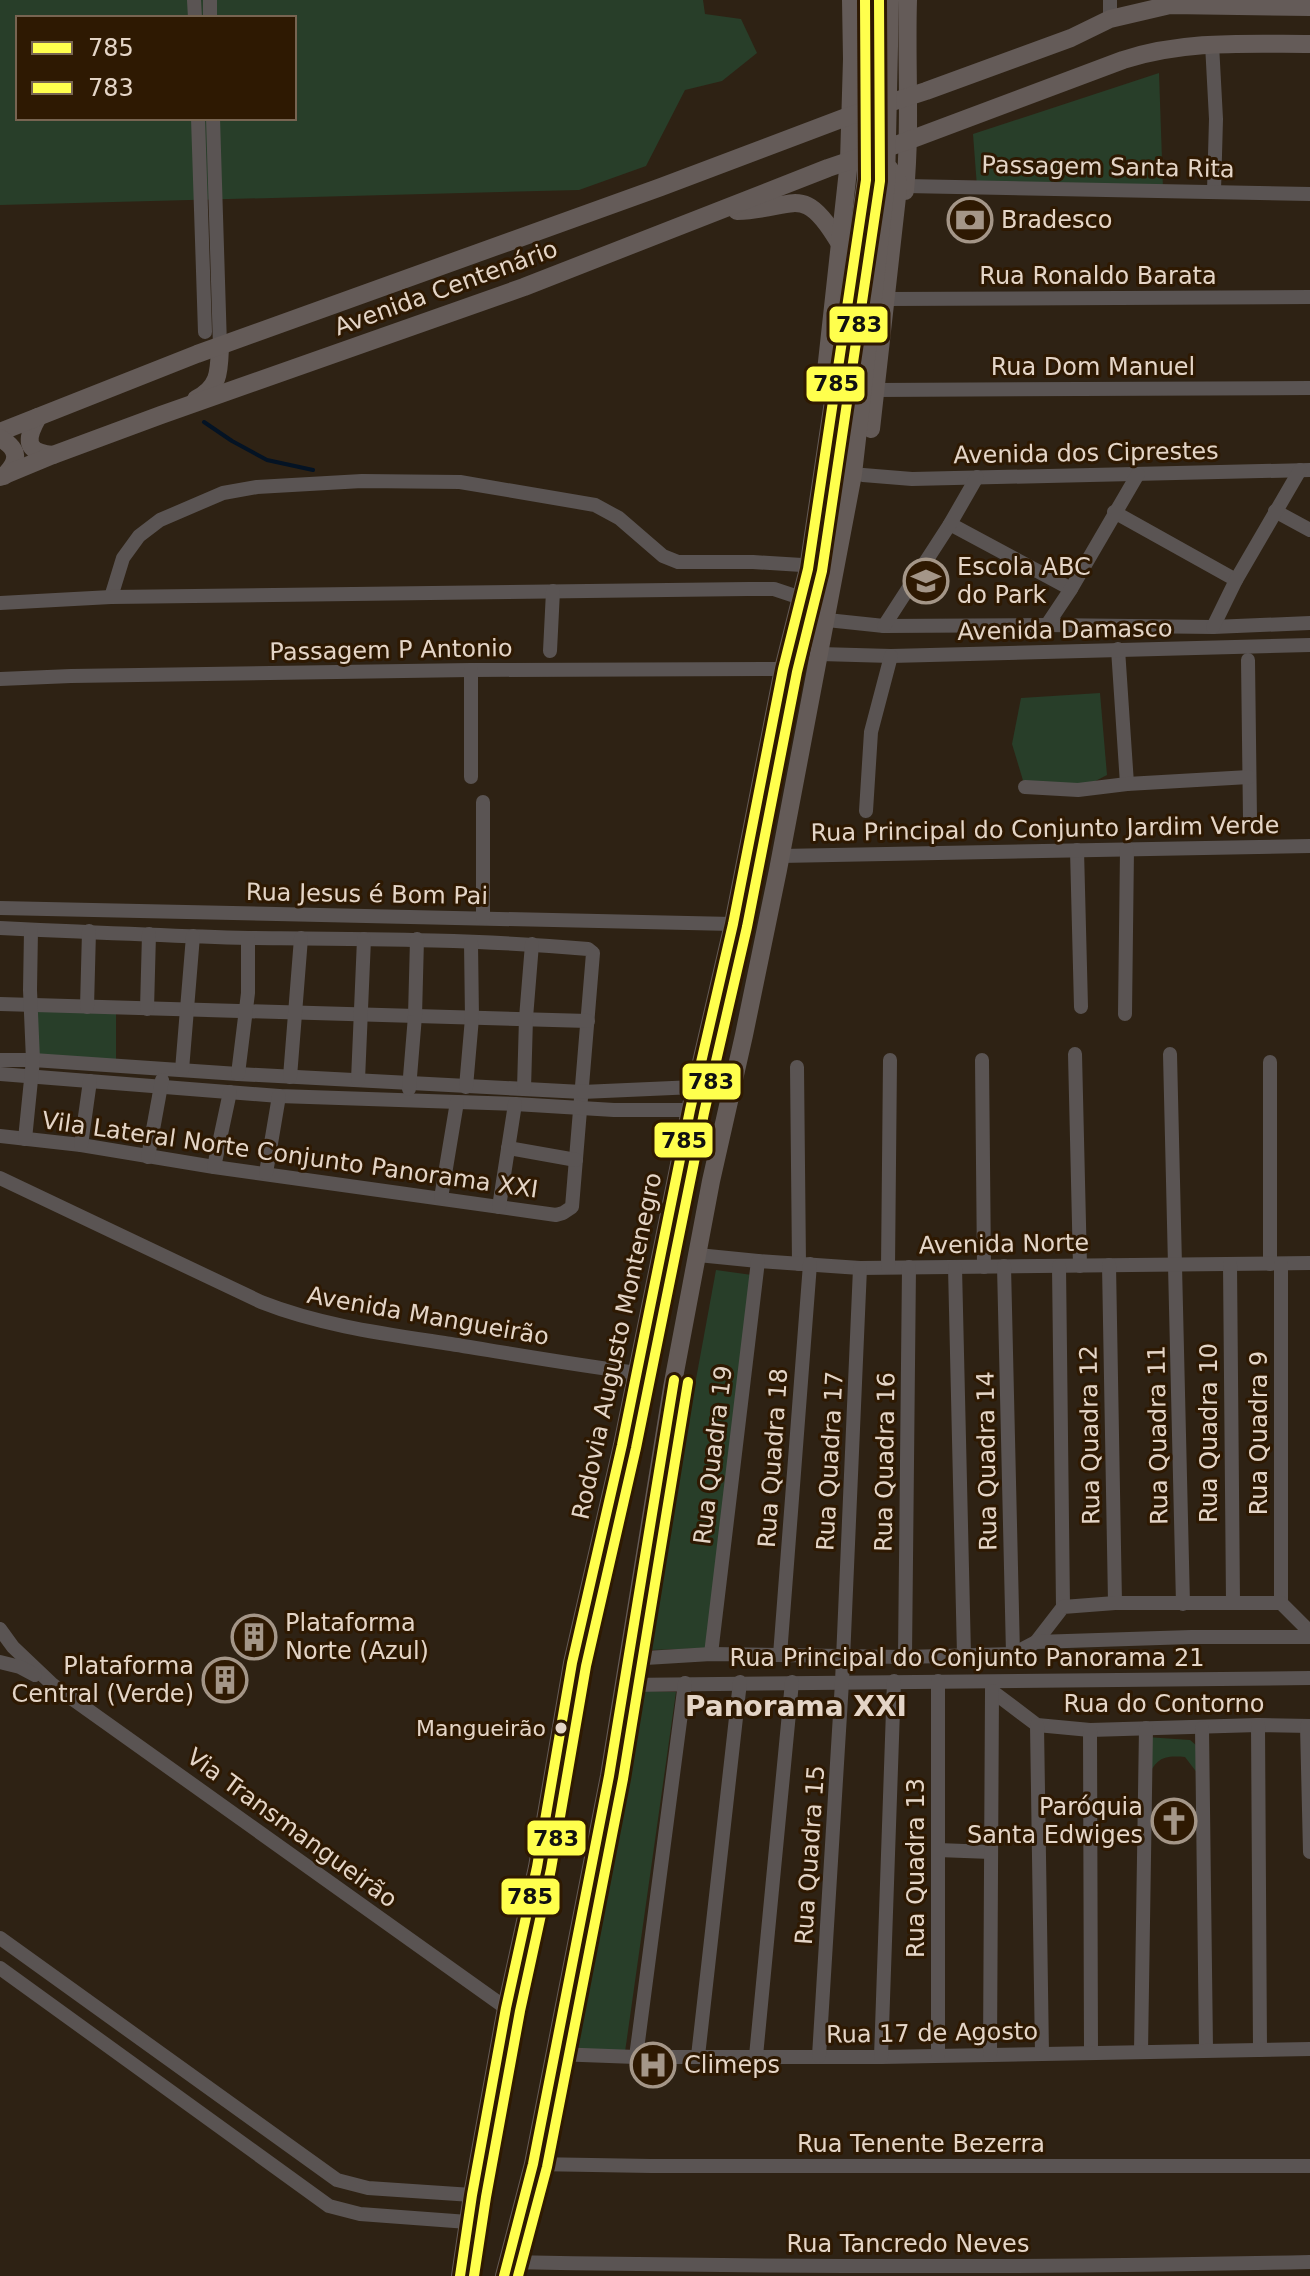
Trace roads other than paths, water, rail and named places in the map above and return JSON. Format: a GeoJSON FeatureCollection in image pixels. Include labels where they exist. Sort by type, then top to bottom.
{"type":"FeatureCollection","features":[{"type":"Feature","properties":{"kind":"main road","name":"Rodovia Augusto Montenegro"},"geometry":{"type":"LineString","coordinates":[[460,2276],[506,2008],[537,1867],[572,1663],[638,1373],[690,1110],[733,924],[783,669],[801,598],[805,567],[801,540],[825,385],[849,161],[851,0]]}},
{"type":"Feature","properties":{"kind":"main road"},"geometry":{"type":"LineString","coordinates":[[805,567],[816,521],[866,180],[865,0]]}},
{"type":"Feature","properties":{"kind":"main road"},"geometry":{"type":"LineString","coordinates":[[505,2269],[533,2164],[609,1776],[672,1388],[711,1181],[744,1035],[827,620],[853,474],[886,184],[890,0]]}},
{"type":"Feature","properties":{"kind":"main road"},"geometry":{"type":"LineString","coordinates":[[888,279],[899,253],[906,186],[908,0]]}},
{"type":"Feature","properties":{"kind":"main road","name":"Avenida Centenário"},"geometry":{"type":"LineString","coordinates":[[0,432],[197,354],[1071,38],[1110,10],[1226,3],[1310,7]]}},
{"type":"Feature","properties":{"kind":"main road"},"geometry":{"type":"LineString","coordinates":[[852,59],[858,80],[866,86],[884,85],[899,73],[906,43]]}},
{"type":"Feature","properties":{"kind":"main road","name":"Avenida Centenário"},"geometry":{"type":"LineString","coordinates":[[2,477],[161,415],[524,287],[849,161],[1123,60],[1149,52],[1212,44],[1310,44]]}},
{"type":"Feature","properties":{"kind":"main road"},"geometry":{"type":"LineString","coordinates":[[811,130],[851,84]]}},
{"type":"Feature","properties":{"kind":"main road"},"geometry":{"type":"LineString","coordinates":[[718,212],[747,211],[798,202],[818,212],[841,236],[855,181],[861,171],[867,166],[887,167],[898,181],[876,390],[863,475],[845,576],[830,597]]}},
{"type":"Feature","properties":{"kind":"main road"},"geometry":{"type":"LineString","coordinates":[[197,354],[203,345],[205,332]]}},
{"type":"Feature","properties":{"kind":"main road"},"geometry":{"type":"LineString","coordinates":[[161,415],[207,393],[217,378],[220,346]]}},
{"type":"Feature","properties":{"kind":"main road"},"geometry":{"type":"LineString","coordinates":[[38,417],[30,431],[32,448],[38,453],[53,455]]}},
{"type":"Feature","properties":{"kind":"main road"},"geometry":{"type":"LineString","coordinates":[[0,438],[13,448],[16,456],[14,465],[2,477]]}},
{"type":"Feature","properties":{"kind":"street"},"geometry":{"type":"LineString","coordinates":[[1212,44],[1216,119],[1214,191]]}},
{"type":"Feature","properties":{"kind":"street"},"geometry":{"type":"LineString","coordinates":[[198,120],[205,332]]}},
{"type":"Feature","properties":{"kind":"street"},"geometry":{"type":"LineString","coordinates":[[213,120],[220,346]]}},
{"type":"Feature","properties":{"kind":"street","name":"Passagem Santa Rita"},"geometry":{"type":"LineString","coordinates":[[906,186],[1310,194]]}},
{"type":"Feature","properties":{"kind":"street","name":"Rua Ronaldo Barata"},"geometry":{"type":"LineString","coordinates":[[886,299],[1310,297]]}},
{"type":"Feature","properties":{"kind":"street","name":"Rua Dom Manuel"},"geometry":{"type":"LineString","coordinates":[[876,390],[1310,388]]}},
{"type":"Feature","properties":{"kind":"street"},"geometry":{"type":"LineString","coordinates":[[1213,627],[1275,511],[1305,470]]}},
{"type":"Feature","properties":{"kind":"street","name":"Avenida dos Ciprestes"},"geometry":{"type":"LineString","coordinates":[[863,475],[912,479],[1305,470]]}},
{"type":"Feature","properties":{"kind":"street"},"geometry":{"type":"LineString","coordinates":[[1047,625],[1138,474]]}},
{"type":"Feature","properties":{"kind":"street"},"geometry":{"type":"LineString","coordinates":[[884,626],[977,477]]}},
{"type":"Feature","properties":{"kind":"street"},"geometry":{"type":"LineString","coordinates":[[111,597],[123,558],[139,536],[160,520],[223,493],[257,487],[362,481],[460,482],[595,505],[619,518],[663,556],[678,562],[775,563],[805,567]]}},
{"type":"Feature","properties":{"kind":"street"},"geometry":{"type":"LineString","coordinates":[[1275,511],[1310,530]]}},
{"type":"Feature","properties":{"kind":"street"},"geometry":{"type":"LineString","coordinates":[[1114,512],[1236,580]]}},
{"type":"Feature","properties":{"kind":"street"},"geometry":{"type":"LineString","coordinates":[[950,524],[1071,589]]}},
{"type":"Feature","properties":{"kind":"street"},"geometry":{"type":"LineString","coordinates":[[675,590],[678,562]]}},
{"type":"Feature","properties":{"kind":"street"},"geometry":{"type":"LineString","coordinates":[[774,589],[775,563]]}},
{"type":"Feature","properties":{"kind":"street"},"geometry":{"type":"LineString","coordinates":[[0,603],[111,597],[774,589],[801,598]]}},
{"type":"Feature","properties":{"kind":"street"},"geometry":{"type":"LineString","coordinates":[[550,651],[553,591]]}},
{"type":"Feature","properties":{"kind":"street","name":"Avenida Damasco"},"geometry":{"type":"LineString","coordinates":[[827,620],[884,626],[1213,627],[1310,623]]}},
{"type":"Feature","properties":{"kind":"street","name":"Avenida Damasco"},"geometry":{"type":"LineString","coordinates":[[820,654],[891,656],[1310,645]]}},
{"type":"Feature","properties":{"kind":"street"},"geometry":{"type":"LineString","coordinates":[[1118,649],[1127,784]]}},
{"type":"Feature","properties":{"kind":"street"},"geometry":{"type":"LineString","coordinates":[[866,811],[871,732],[891,656]]}},
{"type":"Feature","properties":{"kind":"street"},"geometry":{"type":"LineString","coordinates":[[1248,660],[1250,819]]}},
{"type":"Feature","properties":{"kind":"street","name":"Passagem P Antonio"},"geometry":{"type":"LineString","coordinates":[[0,679],[471,670],[783,669]]}},
{"type":"Feature","properties":{"kind":"street"},"geometry":{"type":"LineString","coordinates":[[471,670],[471,777]]}},
{"type":"Feature","properties":{"kind":"street"},"geometry":{"type":"LineString","coordinates":[[1025,787],[1078,790],[1249,777]]}},
{"type":"Feature","properties":{"kind":"street"},"geometry":{"type":"LineString","coordinates":[[483,802],[483,918]]}},
{"type":"Feature","properties":{"kind":"street","name":"Rua Principal do Conjunto Jardim Verde"},"geometry":{"type":"LineString","coordinates":[[780,856],[1310,846]]}},
{"type":"Feature","properties":{"kind":"street"},"geometry":{"type":"LineString","coordinates":[[1125,1014],[1127,849]]}},
{"type":"Feature","properties":{"kind":"street"},"geometry":{"type":"LineString","coordinates":[[1077,850],[1081,1007]]}},
{"type":"Feature","properties":{"kind":"street","name":"Rua Jesus é Bom Pai"},"geometry":{"type":"LineString","coordinates":[[0,908],[733,924]]}},
{"type":"Feature","properties":{"kind":"street"},"geometry":{"type":"LineString","coordinates":[[0,928],[248,938],[417,939],[591,950],[576,1160],[508,1148]]}},
{"type":"Feature","properties":{"kind":"street"},"geometry":{"type":"LineString","coordinates":[[25,1139],[33,1060],[31,930]]}},
{"type":"Feature","properties":{"kind":"street"},"geometry":{"type":"LineString","coordinates":[[87,1007],[89,931]]}},
{"type":"Feature","properties":{"kind":"street"},"geometry":{"type":"LineString","coordinates":[[147,1009],[149,934]]}},
{"type":"Feature","properties":{"kind":"street"},"geometry":{"type":"LineString","coordinates":[[182,1070],[193,936]]}},
{"type":"Feature","properties":{"kind":"street"},"geometry":{"type":"LineString","coordinates":[[238,1074],[246,1011],[248,938]]}},
{"type":"Feature","properties":{"kind":"street"},"geometry":{"type":"LineString","coordinates":[[290,1077],[301,938]]}},
{"type":"Feature","properties":{"kind":"street"},"geometry":{"type":"LineString","coordinates":[[358,1080],[364,939]]}},
{"type":"Feature","properties":{"kind":"street"},"geometry":{"type":"LineString","coordinates":[[408,1102],[417,939]]}},
{"type":"Feature","properties":{"kind":"street"},"geometry":{"type":"LineString","coordinates":[[466,1087],[472,1018],[471,943]]}},
{"type":"Feature","properties":{"kind":"street"},"geometry":{"type":"LineString","coordinates":[[524,1089],[532,944]]}},
{"type":"Feature","properties":{"kind":"street"},"geometry":{"type":"LineString","coordinates":[[0,1004],[588,1021]]}},
{"type":"Feature","properties":{"kind":"street"},"geometry":{"type":"LineString","coordinates":[[1075,1054],[1080,1266]]}},
{"type":"Feature","properties":{"kind":"street","name":"Rua Quadra 11"},"geometry":{"type":"LineString","coordinates":[[1170,1054],[1183,1604]]}},
{"type":"Feature","properties":{"kind":"street"},"geometry":{"type":"LineString","coordinates":[[0,1060],[582,1092],[695,1087]]}},
{"type":"Feature","properties":{"kind":"street"},"geometry":{"type":"LineString","coordinates":[[888,1267],[890,1060]]}},
{"type":"Feature","properties":{"kind":"street"},"geometry":{"type":"LineString","coordinates":[[982,1060],[984,1267]]}},
{"type":"Feature","properties":{"kind":"street","name":"Rua Quadra 9"},"geometry":{"type":"LineString","coordinates":[[1270,1062],[1281,1603]]}},
{"type":"Feature","properties":{"kind":"street","name":"Rua Quadra 18"},"geometry":{"type":"LineString","coordinates":[[780,1655],[805,1264],[797,1067]]}},
{"type":"Feature","properties":{"kind":"street"},"geometry":{"type":"LineString","coordinates":[[148,1157],[164,1068]]}},
{"type":"Feature","properties":{"kind":"street"},"geometry":{"type":"LineString","coordinates":[[0,1074],[279,1096],[690,1110]]}},
{"type":"Feature","properties":{"kind":"street"},"geometry":{"type":"LineString","coordinates":[[81,1145],[90,1081]]}},
{"type":"Feature","properties":{"kind":"street"},"geometry":{"type":"LineString","coordinates":[[214,1167],[230,1092]]}},
{"type":"Feature","properties":{"kind":"street"},"geometry":{"type":"LineString","coordinates":[[266,1173],[279,1096]]}},
{"type":"Feature","properties":{"kind":"street"},"geometry":{"type":"LineString","coordinates":[[441,1198],[457,1102]]}},
{"type":"Feature","properties":{"kind":"street"},"geometry":{"type":"LineString","coordinates":[[499,1207],[515,1104]]}},
{"type":"Feature","properties":{"kind":"street","name":"Vila Lateral Norte Conjunto Panorama XXI"},"geometry":{"type":"LineString","coordinates":[[0,1136],[81,1145],[556,1215],[572,1207],[576,1160]]}},
{"type":"Feature","properties":{"kind":"street","name":"Avenida Mangueirão"},"geometry":{"type":"LineString","coordinates":[[0,1178],[261,1302],[293,1314],[320,1322],[638,1373]]}},
{"type":"Feature","properties":{"kind":"street","name":"Avenida Norte"},"geometry":{"type":"LineString","coordinates":[[698,1255],[860,1268],[1310,1263]]}},
{"type":"Feature","properties":{"kind":"street","name":"Rua Quadra 19"},"geometry":{"type":"LineString","coordinates":[[711,1654],[758,1261]]}},
{"type":"Feature","properties":{"kind":"street","name":"Rua Quadra 10"},"geometry":{"type":"LineString","coordinates":[[1230,1264],[1233,1602]]}},
{"type":"Feature","properties":{"kind":"street","name":"Rua Quadra 12"},"geometry":{"type":"LineString","coordinates":[[1109,1265],[1115,1603]]}},
{"type":"Feature","properties":{"kind":"street","name":"Rua Quadra 14"},"geometry":{"type":"LineString","coordinates":[[1004,1266],[1013,1654]]}},
{"type":"Feature","properties":{"kind":"street"},"geometry":{"type":"LineString","coordinates":[[1036,1642],[1063,1607],[1059,1266]]}},
{"type":"Feature","properties":{"kind":"street","name":"Rua Quadra 16"},"geometry":{"type":"LineString","coordinates":[[905,1657],[909,1267]]}},
{"type":"Feature","properties":{"kind":"street"},"geometry":{"type":"LineString","coordinates":[[955,1267],[964,1655]]}},
{"type":"Feature","properties":{"kind":"street","name":"Rua Quadra 17"},"geometry":{"type":"LineString","coordinates":[[843,1656],[860,1268]]}},
{"type":"Feature","properties":{"kind":"street"},"geometry":{"type":"LineString","coordinates":[[1063,1607],[1115,1603],[1281,1603],[1310,1634]]}},
{"type":"Feature","properties":{"kind":"street","name":"Via Transmangueirão"},"geometry":{"type":"LineString","coordinates":[[0,1629],[13,1647],[53,1685]]}},
{"type":"Feature","properties":{"kind":"street","name":"Rua Principal do Conjunto Panorama 21"},"geometry":{"type":"LineString","coordinates":[[629,1659],[711,1654],[905,1657],[1013,1654],[1036,1642],[1310,1634]]}},
{"type":"Feature","properties":{"kind":"street","name":"Rua Quadra 15"},"geometry":{"type":"LineString","coordinates":[[819,2056],[843,1656]]}},
{"type":"Feature","properties":{"kind":"street","name":"Via Transmangueirão"},"geometry":{"type":"LineString","coordinates":[[0,1662],[20,1667],[53,1685],[506,2008]]}},
{"type":"Feature","properties":{"kind":"street","name":"Rua Principal do Conjunto Panorama 21"},"geometry":{"type":"LineString","coordinates":[[624,1685],[894,1681],[992,1685],[1310,1678]]}},
{"type":"Feature","properties":{"kind":"street"},"geometry":{"type":"LineString","coordinates":[[881,2057],[894,1681]]}},
{"type":"Feature","properties":{"kind":"street","name":"Rua Quadra 13"},"geometry":{"type":"LineString","coordinates":[[938,1681],[938,2055]]}},
{"type":"Feature","properties":{"kind":"street"},"geometry":{"type":"LineString","coordinates":[[698,2056],[740,1682]]}},
{"type":"Feature","properties":{"kind":"street"},"geometry":{"type":"LineString","coordinates":[[756,2056],[792,1682]]}},
{"type":"Feature","properties":{"kind":"street"},"geometry":{"type":"LineString","coordinates":[[636,2057],[685,1683]]}},
{"type":"Feature","properties":{"kind":"street"},"geometry":{"type":"LineString","coordinates":[[990,2054],[992,1685]]}},
{"type":"Feature","properties":{"kind":"street","name":"Rua do Contorno"},"geometry":{"type":"LineString","coordinates":[[992,1685],[1037,1725],[1090,1730],[1309,1726]]}},
{"type":"Feature","properties":{"kind":"street"},"geometry":{"type":"LineString","coordinates":[[1037,1725],[1042,2054]]}},
{"type":"Feature","properties":{"kind":"street"},"geometry":{"type":"LineString","coordinates":[[1258,1725],[1260,2050]]}},
{"type":"Feature","properties":{"kind":"street"},"geometry":{"type":"LineString","coordinates":[[1309,1726],[1310,1852]]}},
{"type":"Feature","properties":{"kind":"street"},"geometry":{"type":"LineString","coordinates":[[1141,2052],[1146,1728]]}},
{"type":"Feature","properties":{"kind":"street"},"geometry":{"type":"LineString","coordinates":[[1202,1728],[1206,2049]]}},
{"type":"Feature","properties":{"kind":"street"},"geometry":{"type":"LineString","coordinates":[[1090,1730],[1091,2052]]}},
{"type":"Feature","properties":{"kind":"street"},"geometry":{"type":"LineString","coordinates":[[938,1850],[991,1852]]}},
{"type":"Feature","properties":{"kind":"street"},"geometry":{"type":"LineString","coordinates":[[0,1938],[337,2180],[368,2188],[472,2195]]}},
{"type":"Feature","properties":{"kind":"street"},"geometry":{"type":"LineString","coordinates":[[0,1968],[329,2206],[360,2214],[468,2222]]}},
{"type":"Feature","properties":{"kind":"street","name":"Rua 17 de Agosto"},"geometry":{"type":"LineString","coordinates":[[555,2054],[881,2057],[1310,2049]]}},
{"type":"Feature","properties":{"kind":"street","name":"Rua Tenente Bezerra"},"geometry":{"type":"LineString","coordinates":[[533,2164],[1310,2166]]}},
{"type":"Feature","properties":{"kind":"street","name":"Rua Tancredo Neves"},"geometry":{"type":"LineString","coordinates":[[505,2269],[1310,2262]]}},
{"type":"Feature","properties":{"kind":"waterway"},"geometry":{"type":"LineString","coordinates":[[204,422],[267,460],[313,470]]}},
{"type":"Feature","properties":{"kind":"place","name":"Bradesco"},"geometry":{"type":"Point","coordinates":[970,220]}},
{"type":"Feature","properties":{"kind":"place","name":"Escola ABC do Park"},"geometry":{"type":"Point","coordinates":[926,581]}},
{"type":"Feature","properties":{"kind":"place","name":"Plataforma Norte (Azul)"},"geometry":{"type":"Point","coordinates":[254,1637]}},
{"type":"Feature","properties":{"kind":"place","name":"Plataforma Central (Verde)"},"geometry":{"type":"Point","coordinates":[225,1680]}},
{"type":"Feature","properties":{"kind":"place","name":"Mangueirão"},"geometry":{"type":"Point","coordinates":[561,1728]}},
{"type":"Feature","properties":{"kind":"place","name":"Paróquia Santa Edwiges"},"geometry":{"type":"Point","coordinates":[1174,1821]}},
{"type":"Feature","properties":{"kind":"place","name":"Climeps"},"geometry":{"type":"Point","coordinates":[653,2065]}},
{"type":"Feature","properties":{"kind":"district","name":"Panorama XXI"},"geometry":{"type":"Point","coordinates":[796,1706]}}]}
